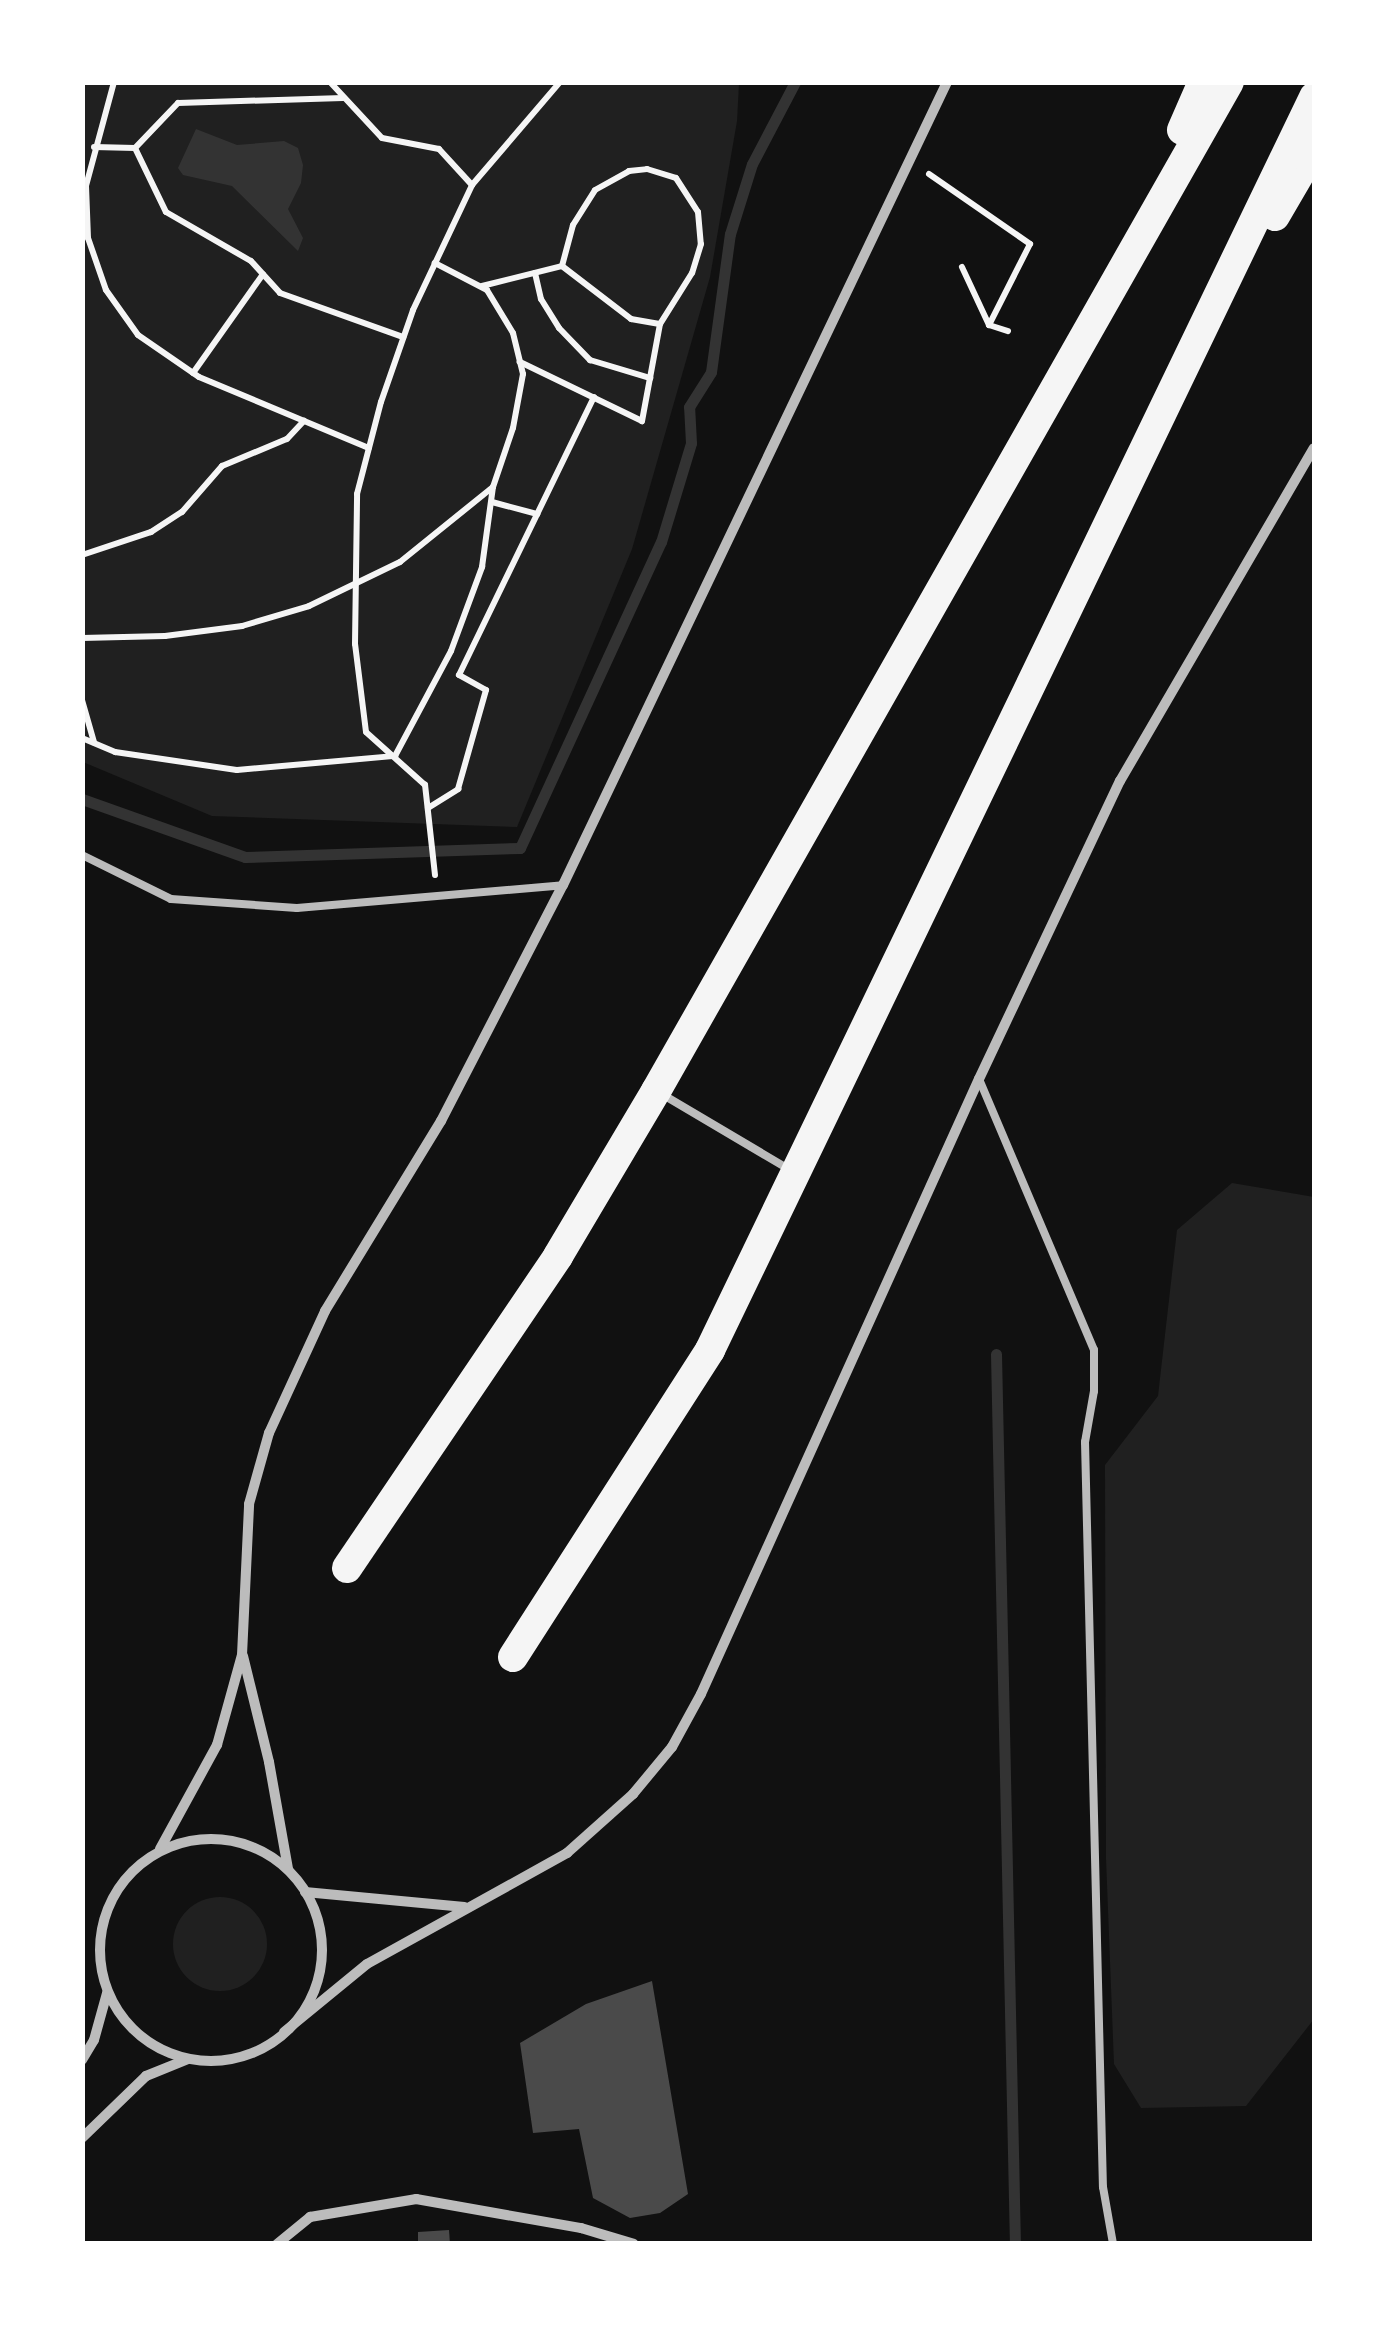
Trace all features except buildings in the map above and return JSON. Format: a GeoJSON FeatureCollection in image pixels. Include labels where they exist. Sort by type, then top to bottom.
{"type":"FeatureCollection","features":[{"type":"Feature","properties":{"kind":"highway"},"geometry":{"type":"LineString","coordinates":[[1131,250],[1203,82]]}},
{"type":"Feature","properties":{"kind":"highway"},"geometry":{"type":"LineString","coordinates":[[347,1568],[558,1256],[656,1091],[1229,82]]}},
{"type":"Feature","properties":{"kind":"highway"},"geometry":{"type":"LineString","coordinates":[[514,1657],[710,1350],[1314,96]]}},
{"type":"Feature","properties":{"kind":"highway"},"geometry":{"type":"LineString","coordinates":[[1213,304],[1284,205],[1314,149]]}},
{"type":"Feature","properties":{"kind":"street"},"geometry":{"type":"LineString","coordinates":[[160,1849],[217,1745],[242,1655],[249,1504],[269,1433],[325,1311],[442,1121],[563,884],[947,82]]}},
{"type":"Feature","properties":{"kind":"street"},"geometry":{"type":"LineString","coordinates":[[284,2032],[301,2016],[318,1982],[323,1945],[315,1908],[306,1892],[268,1852],[232,1839],[195,1838],[160,1849],[131,1871],[110,1901],[99,1936],[101,1972],[108,1992],[137,2035],[168,2054],[204,2062],[240,2058],[284,2032],[367,1964],[567,1854],[633,1794],[672,1747],[822,1432],[979,1079],[1120,781],[1314,448]]}},
{"type":"Feature","properties":{"kind":"street"},"geometry":{"type":"LineString","coordinates":[[242,1655],[269,1762],[288,1870]]}},
{"type":"Feature","properties":{"kind":"street"},"geometry":{"type":"LineString","coordinates":[[306,1892],[465,1908]]}},
{"type":"Feature","properties":{"kind":"street"},"geometry":{"type":"LineString","coordinates":[[82,2060],[94,2040],[108,1992]]}},
{"type":"Feature","properties":{"kind":"street"},"geometry":{"type":"LineString","coordinates":[[82,2138],[146,2076],[189,2058]]}},
{"type":"Feature","properties":{"kind":"street"},"geometry":{"type":"LineString","coordinates":[[277,2244],[310,2217],[416,2199],[581,2228],[634,2244]]}},
{"type":"Feature","properties":{"kind":"lane"},"geometry":{"type":"LineString","coordinates":[[82,855],[171,899],[297,908],[563,884]]}},
{"type":"Feature","properties":{"kind":"lane"},"geometry":{"type":"LineString","coordinates":[[979,1079],[1094,1350],[1094,1391],[1085,1442],[1102,2187],[1113,2244]]}},
{"type":"Feature","properties":{"kind":"lane"},"geometry":{"type":"LineString","coordinates":[[656,1091],[796,1174]]}},
{"type":"Feature","properties":{"kind":"path"},"geometry":{"type":"LineString","coordinates":[[114,82],[86,186],[88,238],[106,290],[138,335],[193,373],[369,448]]}},
{"type":"Feature","properties":{"kind":"path"},"geometry":{"type":"LineString","coordinates":[[330,82],[382,138],[439,149],[472,185]]}},
{"type":"Feature","properties":{"kind":"path"},"geometry":{"type":"LineString","coordinates":[[434,867],[425,786],[366,732],[355,644],[357,494],[403,338],[472,185],[560,82]]}},
{"type":"Feature","properties":{"kind":"path"},"geometry":{"type":"LineString","coordinates":[[94,147],[135,148],[178,102],[344,98]]}},
{"type":"Feature","properties":{"kind":"path"},"geometry":{"type":"LineString","coordinates":[[135,148],[166,212],[251,261],[280,293],[403,338]]}},
{"type":"Feature","properties":{"kind":"path"},"geometry":{"type":"LineString","coordinates":[[520,362],[642,421],[660,324],[678,300],[700,244],[698,212],[676,178],[647,170],[629,171],[596,190],[573,224],[562,266]]}},
{"type":"Feature","properties":{"kind":"path"},"geometry":{"type":"LineString","coordinates":[[928,173],[1030,244],[989,325]]}},
{"type":"Feature","properties":{"kind":"path"},"geometry":{"type":"LineString","coordinates":[[395,756],[451,650],[482,566],[493,487],[513,428],[523,374],[513,333],[481,286],[435,263]]}},
{"type":"Feature","properties":{"kind":"path"},"geometry":{"type":"LineString","coordinates":[[481,286],[562,266]]}},
{"type":"Feature","properties":{"kind":"path"},"geometry":{"type":"LineString","coordinates":[[562,266],[631,319],[660,324]]}},
{"type":"Feature","properties":{"kind":"path"},"geometry":{"type":"LineString","coordinates":[[962,267],[989,325],[1008,332]]}},
{"type":"Feature","properties":{"kind":"path"},"geometry":{"type":"LineString","coordinates":[[535,272],[542,299],[558,328],[590,360],[650,378]]}},
{"type":"Feature","properties":{"kind":"path"},"geometry":{"type":"LineString","coordinates":[[193,373],[263,274]]}},
{"type":"Feature","properties":{"kind":"path"},"geometry":{"type":"LineString","coordinates":[[428,808],[458,789],[486,690],[459,675],[594,397]]}},
{"type":"Feature","properties":{"kind":"path"},"geometry":{"type":"LineString","coordinates":[[82,555],[151,532],[182,512],[222,466],[287,439],[304,421]]}},
{"type":"Feature","properties":{"kind":"path"},"geometry":{"type":"LineString","coordinates":[[82,638],[165,636],[242,626],[308,606],[400,562],[493,487]]}},
{"type":"Feature","properties":{"kind":"path"},"geometry":{"type":"LineString","coordinates":[[492,502],[537,514]]}},
{"type":"Feature","properties":{"kind":"path"},"geometry":{"type":"LineString","coordinates":[[82,700],[94,743]]}},
{"type":"Feature","properties":{"kind":"path"},"geometry":{"type":"LineString","coordinates":[[82,738],[115,752],[237,770],[395,756]]}},
{"type":"Feature","properties":{"kind":"shaded area"},"geometry":{"type":"Polygon","coordinates":[[[82,83],[739,83],[737,121],[710,277],[632,549],[517,827],[212,816],[83,762],[82,83]]]}},
{"type":"Feature","properties":{"kind":"shaded area"},"geometry":{"type":"Polygon","coordinates":[[[196,129],[237,145],[284,141],[298,148],[303,165],[301,183],[288,209],[303,238],[298,251],[232,186],[183,175],[178,168],[196,129]]]}},
{"type":"Feature","properties":{"kind":"shaded area"},"geometry":{"type":"Polygon","coordinates":[[[1232,1183],[1314,1197],[1314,2019],[1246,2106],[1141,2108],[1114,2064],[1106,1858],[1105,1465],[1158,1396],[1177,1230],[1232,1183]]]}},
{"type":"Feature","properties":{"kind":"shaded area"},"geometry":{"type":"Polygon","coordinates":[[[220,1897],[238,1900],[253,1911],[264,1926],[264,1962],[253,1977],[238,1988],[220,1991],[202,1988],[187,1977],[176,1962],[173,1944],[176,1926],[187,1911],[202,1900],[220,1897]]]}},
{"type":"Feature","properties":{"kind":"waterway"},"geometry":{"type":"LineString","coordinates":[[82,799],[245,857],[520,848],[661,542],[691,443],[689,407],[711,372],[730,234],[752,164],[795,82]]}},
{"type":"Feature","properties":{"kind":"waterway"},"geometry":{"type":"LineString","coordinates":[[996,1354],[1015,2244]]}}]}
